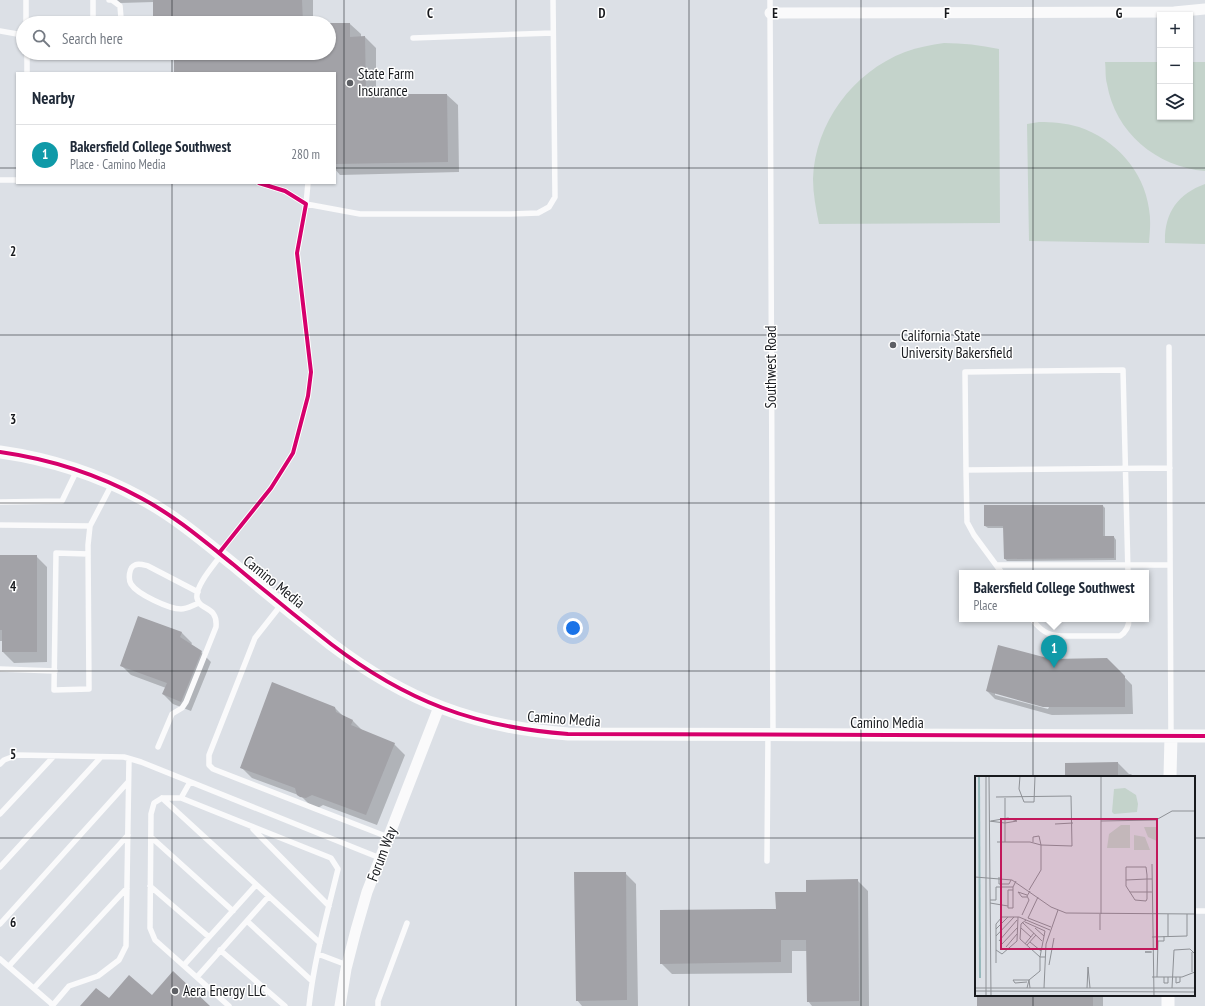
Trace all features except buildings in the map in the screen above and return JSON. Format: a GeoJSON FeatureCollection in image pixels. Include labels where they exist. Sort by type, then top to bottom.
{"type":"FeatureCollection","features":[{"type":"Feature","properties":{"kind":"street"},"geometry":{"type":"LineString","coordinates":[[770,13],[1166,12],[1199,11],[1205,9]]}},
{"type":"Feature","properties":{"kind":"street","name":"Camino Media"},"geometry":{"type":"LineString","coordinates":[[0,452],[51,462],[77,470],[112,484],[141,498],[194,532],[353,661],[382,680],[439,707],[499,725],[540,732],[568,734],[1205,736]]}},
{"type":"Feature","properties":{"kind":"street","name":"Forum Way"},"geometry":{"type":"LineString","coordinates":[[340,1006],[347,965],[360,915],[380,858],[439,707]]}},
{"type":"Feature","properties":{"kind":"street"},"geometry":{"type":"LineString","coordinates":[[1170,776],[1171,736]]}},
{"type":"Feature","properties":{"kind":"lane"},"geometry":{"type":"LineString","coordinates":[[26,0],[26,16]]}},
{"type":"Feature","properties":{"kind":"lane"},"geometry":{"type":"LineString","coordinates":[[93,0],[93,16]]}},
{"type":"Feature","properties":{"kind":"lane"},"geometry":{"type":"LineString","coordinates":[[109,0],[112,0],[120,6],[121,16]]}},
{"type":"Feature","properties":{"kind":"lane"},"geometry":{"type":"LineString","coordinates":[[262,184],[285,191],[306,204],[360,214],[538,213],[549,207],[555,197],[553,0]]}},
{"type":"Feature","properties":{"kind":"lane","name":"Southwest Road"},"geometry":{"type":"LineString","coordinates":[[767,861],[770,735],[770,0]]}},
{"type":"Feature","properties":{"kind":"lane"},"geometry":{"type":"LineString","coordinates":[[0,31],[16,34]]}},
{"type":"Feature","properties":{"kind":"lane"},"geometry":{"type":"LineString","coordinates":[[413,38],[553,33]]}},
{"type":"Feature","properties":{"kind":"lane"},"geometry":{"type":"LineString","coordinates":[[27,60],[27,72]]}},
{"type":"Feature","properties":{"kind":"lane"},"geometry":{"type":"LineString","coordinates":[[0,180],[16,180]]}},
{"type":"Feature","properties":{"kind":"lane"},"geometry":{"type":"LineString","coordinates":[[158,747],[172,714],[182,708],[186,702],[216,627],[217,619],[214,614],[199,603],[197,599],[198,592],[220,554],[271,488],[293,453],[308,396],[311,372],[297,253],[306,204],[308,184]]}},
{"type":"Feature","properties":{"kind":"lane"},"geometry":{"type":"LineString","coordinates":[[1169,347],[1171,736]]}},
{"type":"Feature","properties":{"kind":"lane"},"geometry":{"type":"LineString","coordinates":[[1000,570],[974,535],[967,522],[965,372],[1123,370],[1128,570]]}},
{"type":"Feature","properties":{"kind":"lane"},"geometry":{"type":"LineString","coordinates":[[966,470],[1170,468]]}},
{"type":"Feature","properties":{"kind":"lane"},"geometry":{"type":"LineString","coordinates":[[0,502],[62,501],[77,470]]}},
{"type":"Feature","properties":{"kind":"lane"},"geometry":{"type":"LineString","coordinates":[[88,554],[56,553],[54,690],[89,689],[88,554],[90,526],[112,484]]}},
{"type":"Feature","properties":{"kind":"lane"},"geometry":{"type":"LineString","coordinates":[[0,525],[90,526]]}},
{"type":"Feature","properties":{"kind":"lane"},"geometry":{"type":"LineString","coordinates":[[198,592],[148,566],[139,564],[131,568],[131,585],[159,602],[181,609],[199,603]]}},
{"type":"Feature","properties":{"kind":"lane"},"geometry":{"type":"LineString","coordinates":[[997,565],[1170,564]]}},
{"type":"Feature","properties":{"kind":"lane"},"geometry":{"type":"LineString","coordinates":[[282,604],[255,638],[209,755],[209,765],[213,769],[388,837]]}},
{"type":"Feature","properties":{"kind":"lane"},"geometry":{"type":"LineString","coordinates":[[1034,622],[1044,632],[1053,636],[1120,636],[1127,629],[1129,622]]}},
{"type":"Feature","properties":{"kind":"lane"},"geometry":{"type":"LineString","coordinates":[[0,669],[55,671]]}},
{"type":"Feature","properties":{"kind":"lane"},"geometry":{"type":"LineString","coordinates":[[0,764],[4,760],[18,755],[101,757],[128,759],[141,762],[380,858]]}},
{"type":"Feature","properties":{"kind":"lane"},"geometry":{"type":"LineString","coordinates":[[0,814],[54,756]]}},
{"type":"Feature","properties":{"kind":"lane"},"geometry":{"type":"LineString","coordinates":[[0,867],[101,757]]}},
{"type":"Feature","properties":{"kind":"lane"},"geometry":{"type":"LineString","coordinates":[[0,959],[53,1005],[69,986],[98,976],[119,960],[126,946],[128,759]]}},
{"type":"Feature","properties":{"kind":"lane"},"geometry":{"type":"LineString","coordinates":[[0,924],[128,782]]}},
{"type":"Feature","properties":{"kind":"lane"},"geometry":{"type":"LineString","coordinates":[[181,798],[190,782]]}},
{"type":"Feature","properties":{"kind":"lane"},"geometry":{"type":"LineString","coordinates":[[162,798],[320,943]]}},
{"type":"Feature","properties":{"kind":"lane"},"geometry":{"type":"LineString","coordinates":[[229,1006],[156,940],[150,928],[151,814],[154,803],[162,798],[181,798],[331,858],[338,869],[320,943],[312,981],[309,1006]]}},
{"type":"Feature","properties":{"kind":"lane"},"geometry":{"type":"LineString","coordinates":[[251,827],[329,906]]}},
{"type":"Feature","properties":{"kind":"lane"},"geometry":{"type":"LineString","coordinates":[[9,966],[128,835]]}},
{"type":"Feature","properties":{"kind":"lane"},"geometry":{"type":"LineString","coordinates":[[150,837],[233,911]]}},
{"type":"Feature","properties":{"kind":"lane"},"geometry":{"type":"LineString","coordinates":[[184,965],[256,885]]}},
{"type":"Feature","properties":{"kind":"lane"},"geometry":{"type":"LineString","coordinates":[[150,886],[209,937]]}},
{"type":"Feature","properties":{"kind":"lane"},"geometry":{"type":"LineString","coordinates":[[34,988],[127,888]]}},
{"type":"Feature","properties":{"kind":"lane"},"geometry":{"type":"LineString","coordinates":[[197,977],[269,896]]}},
{"type":"Feature","properties":{"kind":"lane"},"geometry":{"type":"LineString","coordinates":[[247,921],[312,981]]}},
{"type":"Feature","properties":{"kind":"lane"},"geometry":{"type":"LineString","coordinates":[[378,1006],[378,1001],[407,924]]}},
{"type":"Feature","properties":{"kind":"lane"},"geometry":{"type":"LineString","coordinates":[[220,950],[285,1006]]}},
{"type":"Feature","properties":{"kind":"lane"},"geometry":{"type":"LineString","coordinates":[[318,954],[347,965]]}},
{"type":"Feature","properties":{"kind":"shaded area"},"geometry":{"type":"Polygon","coordinates":[[[944,43],[972,44],[999,49],[1000,223],[819,224],[813,185],[815,158],[829,119],[840,102],[869,72],[886,61],[910,50],[944,43]]]}},
{"type":"Feature","properties":{"kind":"shaded area"},"geometry":{"type":"Polygon","coordinates":[[[1105,62],[1157,62],[1157,120],[1193,120],[1193,62],[1205,62],[1205,171],[1187,168],[1170,162],[1141,144],[1129,132],[1119,117],[1111,101],[1106,81],[1105,62]]]}},
{"type":"Feature","properties":{"kind":"shaded area"},"geometry":{"type":"Polygon","coordinates":[[[1039,122],[1069,125],[1092,132],[1116,148],[1126,158],[1141,182],[1146,195],[1150,217],[1149,243],[1029,241],[1027,124],[1039,122]]]}},
{"type":"Feature","properties":{"kind":"shaded area"},"geometry":{"type":"Polygon","coordinates":[[[1205,184],[1205,244],[1165,243],[1167,223],[1174,206],[1187,193],[1205,184]]]}},
{"type":"Feature","properties":{"kind":"cycle path"},"geometry":{"type":"LineString","coordinates":[[219,553],[271,488],[293,453],[308,396],[311,372],[297,253],[306,204],[285,191],[262,184]]}},
{"type":"Feature","properties":{"kind":"cycle path"},"geometry":{"type":"LineString","coordinates":[[0,452],[55,463],[90,475],[124,489],[154,505],[189,529],[331,644],[359,664],[414,696],[442,708],[502,725],[568,734],[1205,736]]}},
{"type":"Feature","properties":{"kind":"place","name":"State Farm Insurance"},"geometry":{"type":"Point","coordinates":[350,83]}},
{"type":"Feature","properties":{"kind":"place","name":"California State University Bakersfield"},"geometry":{"type":"Point","coordinates":[893,345]}},
{"type":"Feature","properties":{"kind":"place","name":"Bakersfield College Southwest"},"geometry":{"type":"Point","coordinates":[1054,668]}},
{"type":"Feature","properties":{"kind":"place","name":"Aera Energy LLC"},"geometry":{"type":"Point","coordinates":[175,991]}}]}
